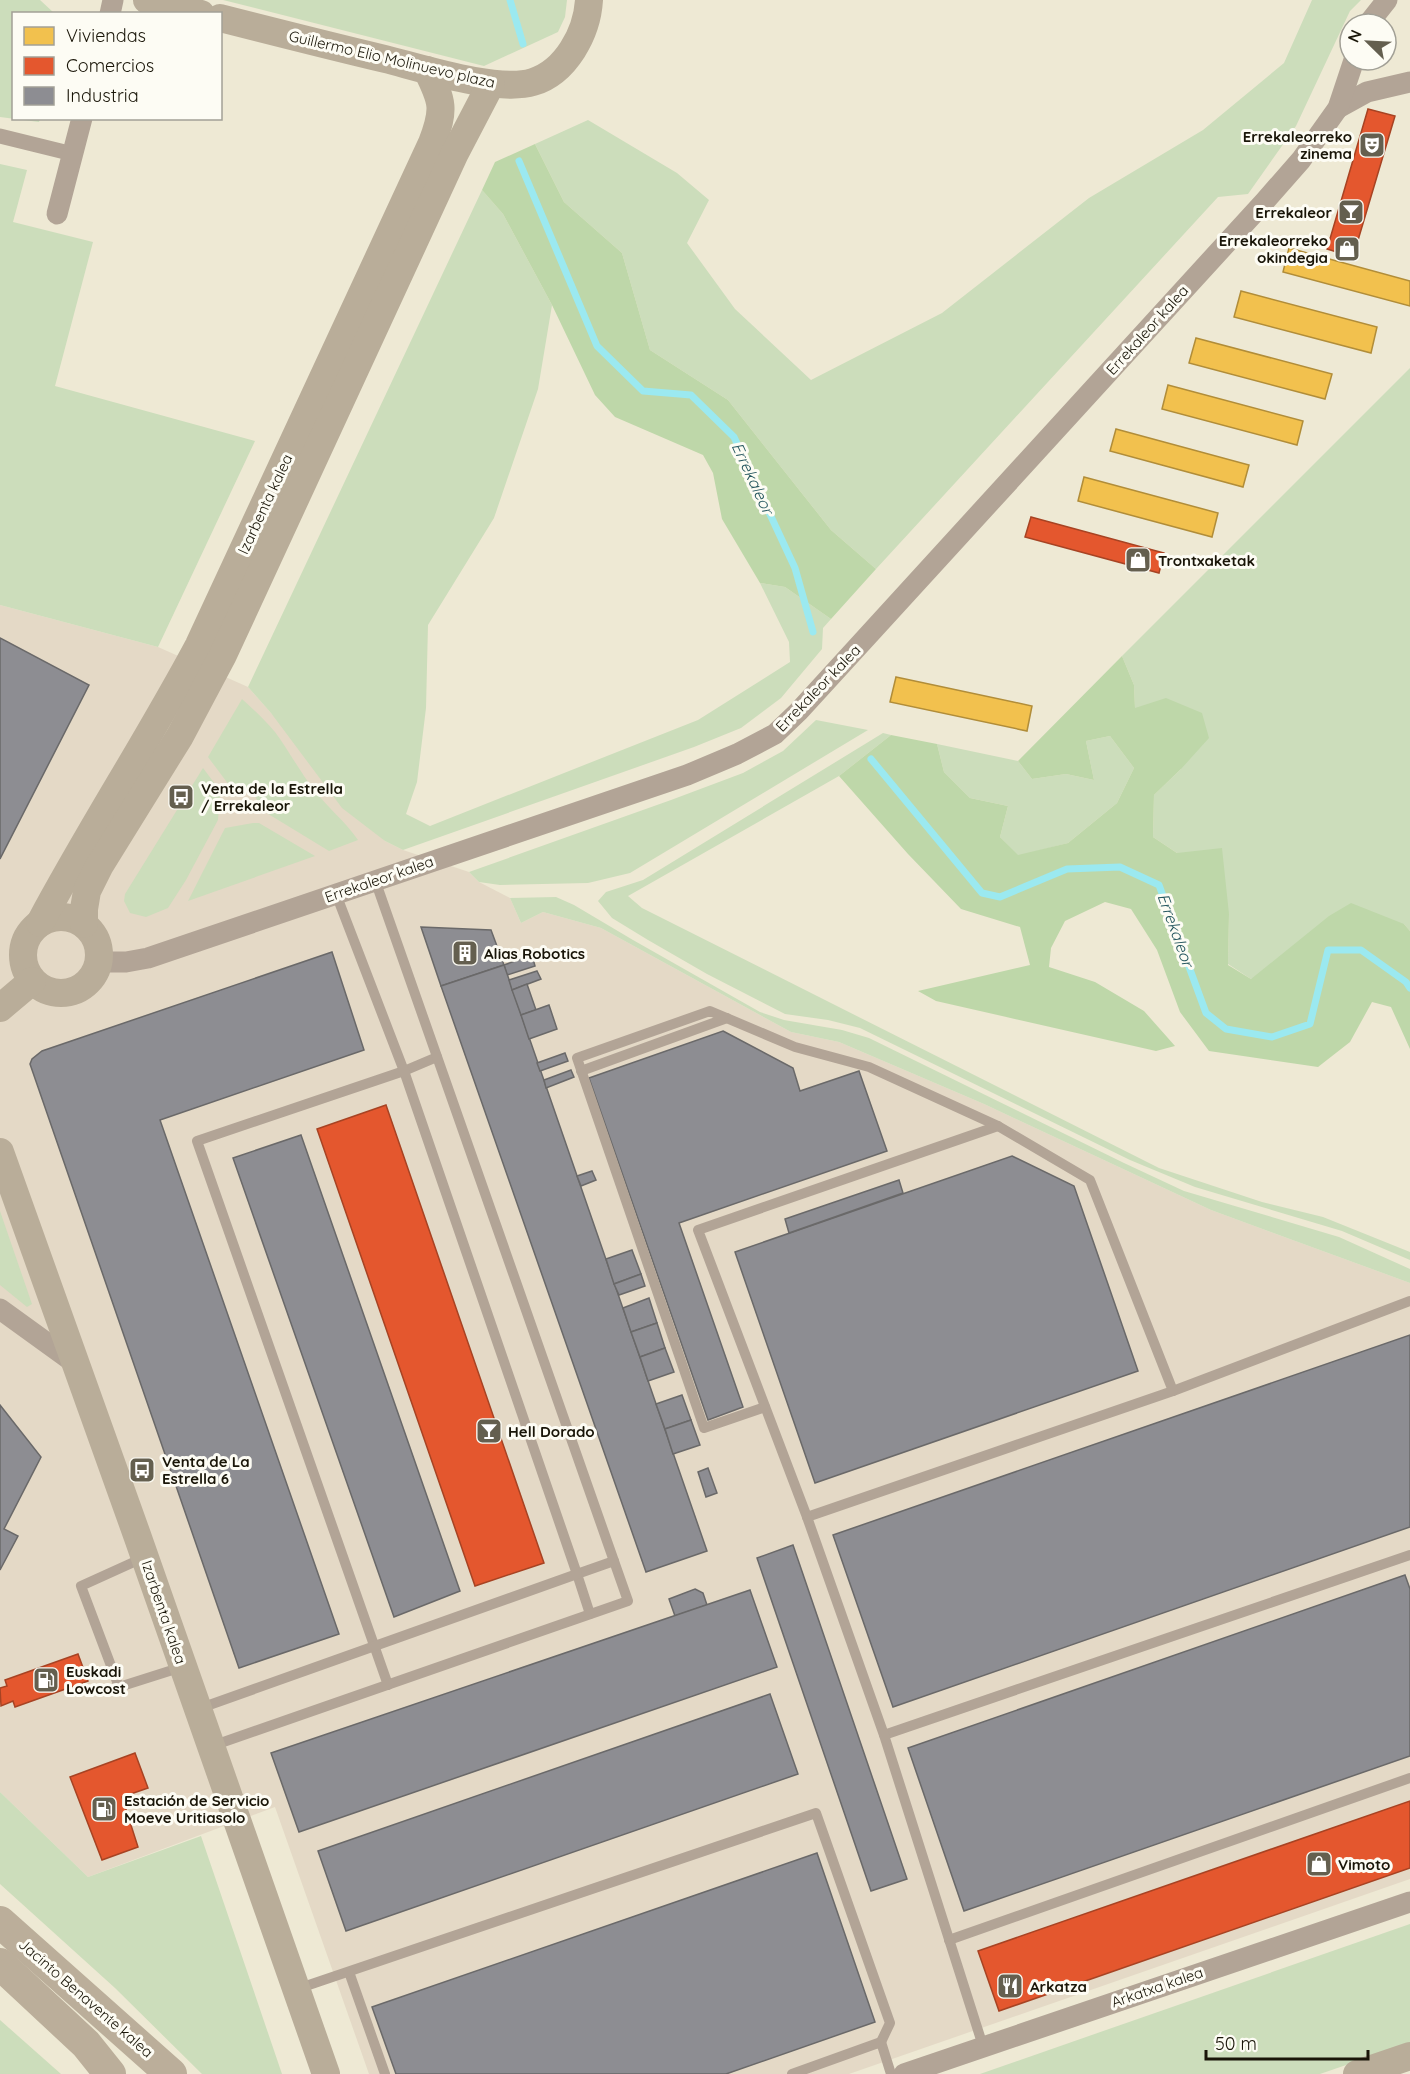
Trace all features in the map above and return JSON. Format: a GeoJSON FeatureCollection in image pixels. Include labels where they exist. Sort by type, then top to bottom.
{"type":"FeatureCollection","features":[{"type":"Feature","properties":{"kind":"main road"},"geometry":{"type":"LineString","coordinates":[[147,0],[193,12]]}},
{"type":"Feature","properties":{"kind":"main road","name":"Guillermo Elio Molinuevo plaza"},"geometry":{"type":"LineString","coordinates":[[222,18],[428,70],[491,84],[513,85],[534,82],[550,72],[575,47],[588,16],[589,0]]}},
{"type":"Feature","properties":{"kind":"main road","name":"Izarbenta kalea"},"geometry":{"type":"LineString","coordinates":[[40,923],[77,853],[165,708],[208,627],[432,142],[441,119],[442,105],[428,70]]}},
{"type":"Feature","properties":{"kind":"main road","name":"Izarbenta kalea"},"geometry":{"type":"LineString","coordinates":[[84,924],[87,891],[100,865],[180,736],[223,656],[455,153],[491,84]]}},
{"type":"Feature","properties":{"kind":"main road"},"geometry":{"type":"LineString","coordinates":[[59,917],[70,918],[84,924],[93,935],[99,948],[99,962],[92,978],[79,990],[63,994],[46,991],[32,981],[25,970],[22,957],[24,944],[30,932],[40,923],[59,917]]}},
{"type":"Feature","properties":{"kind":"main road"},"geometry":{"type":"LineString","coordinates":[[0,1008],[32,981]]}},
{"type":"Feature","properties":{"kind":"main road","name":"Izarbenta kalea"},"geometry":{"type":"LineString","coordinates":[[0,1154],[212,1746],[326,2074]]}},
{"type":"Feature","properties":{"kind":"main road","name":"Jacinto Benavente kalea"},"geometry":{"type":"LineString","coordinates":[[0,1922],[104,2017],[147,2051],[171,2074]]}},
{"type":"Feature","properties":{"kind":"main road","name":"Jacinto Benavente kalea"},"geometry":{"type":"LineString","coordinates":[[0,1964],[86,2044],[121,2067]]}},
{"type":"Feature","properties":{"kind":"main road"},"geometry":{"type":"LineString","coordinates":[[1357,2074],[1410,2056]]}},
{"type":"Feature","properties":{"kind":"street"},"geometry":{"type":"LineString","coordinates":[[1378,12],[1388,0]]}},
{"type":"Feature","properties":{"kind":"street","name":"Errekaleor kalea"},"geometry":{"type":"LineString","coordinates":[[99,962],[126,962],[148,958],[687,775],[737,754],[775,734],[799,711],[1257,210],[1300,160],[1338,108],[1350,72]]}},
{"type":"Feature","properties":{"kind":"street","name":"Errekaleor kalea"},"geometry":{"type":"LineString","coordinates":[[1338,108],[1367,92],[1410,82]]}},
{"type":"Feature","properties":{"kind":"street"},"geometry":{"type":"LineString","coordinates":[[57,214],[82,120]]}},
{"type":"Feature","properties":{"kind":"street"},"geometry":{"type":"LineString","coordinates":[[0,136],[73,154]]}},
{"type":"Feature","properties":{"kind":"street"},"geometry":{"type":"LineString","coordinates":[[0,1309],[76,1364]]}},
{"type":"Feature","properties":{"kind":"street","name":"Arkatxa kalea"},"geometry":{"type":"LineString","coordinates":[[904,2074],[1410,1902]]}},
{"type":"Feature","properties":{"kind":"lane"},"geometry":{"type":"LineString","coordinates":[[212,1746],[628,1601],[375,880]]}},
{"type":"Feature","properties":{"kind":"lane"},"geometry":{"type":"LineString","coordinates":[[336,894],[404,1071],[590,1614]]}},
{"type":"Feature","properties":{"kind":"lane"},"geometry":{"type":"LineString","coordinates":[[765,1407],[704,1428],[577,1058],[710,1011],[795,1047],[869,1067],[998,1126],[1090,1180],[1173,1391]]}},
{"type":"Feature","properties":{"kind":"lane"},"geometry":{"type":"LineString","coordinates":[[388,1685],[197,1141],[404,1071],[437,1057]]}},
{"type":"Feature","properties":{"kind":"lane"},"geometry":{"type":"LineString","coordinates":[[983,2046],[884,1735],[807,1517],[698,1230],[998,1126]]}},
{"type":"Feature","properties":{"kind":"lane"},"geometry":{"type":"LineString","coordinates":[[807,1517],[1173,1391],[1410,1301]]}},
{"type":"Feature","properties":{"kind":"lane"},"geometry":{"type":"LineString","coordinates":[[884,1735],[1410,1555]]}},
{"type":"Feature","properties":{"kind":"lane"},"geometry":{"type":"LineString","coordinates":[[145,1557],[81,1586],[119,1687],[183,1666]]}},
{"type":"Feature","properties":{"kind":"lane"},"geometry":{"type":"LineString","coordinates":[[198,1709],[614,1561]]}},
{"type":"Feature","properties":{"kind":"lane"},"geometry":{"type":"LineString","coordinates":[[949,1940],[1410,1778]]}},
{"type":"Feature","properties":{"kind":"lane"},"geometry":{"type":"LineString","coordinates":[[297,1989],[816,1813],[890,2023],[881,2042],[891,2074]]}},
{"type":"Feature","properties":{"kind":"lane"},"geometry":{"type":"LineString","coordinates":[[349,1972],[386,2074]]}},
{"type":"Feature","properties":{"kind":"lane"},"geometry":{"type":"LineString","coordinates":[[104,2017],[121,2067]]}},
{"type":"Feature","properties":{"kind":"lane"},"geometry":{"type":"LineString","coordinates":[[792,2074],[881,2042]]}},
{"type":"Feature","properties":{"kind":"shaded area"},"geometry":{"type":"Polygon","coordinates":[[[0,605],[158,647],[248,687],[385,841],[403,850],[469,872],[479,882],[510,898],[521,923],[543,912],[601,928],[791,1032],[839,1042],[984,1104],[1211,1210],[1410,1283],[1410,1879],[849,2074],[369,2074],[275,1807],[88,1877],[0,1792],[0,605]]]}},
{"type":"Feature","properties":{"kind":"green space"},"geometry":{"type":"Polygon","coordinates":[[[0,0],[40,0],[53,12],[12,12],[12,119],[0,117],[0,0]]]}},
{"type":"Feature","properties":{"kind":"green space"},"geometry":{"type":"Polygon","coordinates":[[[223,0],[567,0],[565,17],[558,32],[484,66],[223,0]]]}},
{"type":"Feature","properties":{"kind":"green space"},"geometry":{"type":"Polygon","coordinates":[[[1312,0],[1361,0],[1350,12],[1338,12],[1338,37],[1296,126],[1248,194],[1218,197],[876,569],[831,530],[728,400],[650,350],[622,253],[564,202],[535,144],[588,120],[677,173],[709,200],[687,243],[735,309],[811,380],[942,313],[1089,198],[1203,130],[1284,63],[1312,0]]]}},
{"type":"Feature","properties":{"kind":"green space"},"geometry":{"type":"Polygon","coordinates":[[[535,144],[564,202],[622,253],[650,350],[728,400],[831,530],[876,569],[831,619],[785,587],[760,583],[722,519],[713,473],[703,455],[615,417],[595,395],[552,305],[503,214],[482,190],[495,162],[535,144]]]}},
{"type":"Feature","properties":{"kind":"green space"},"geometry":{"type":"Polygon","coordinates":[[[0,164],[27,170],[13,222],[93,242],[55,386],[255,441],[158,647],[0,605],[0,164]]]}},
{"type":"Feature","properties":{"kind":"green space"},"geometry":{"type":"Polygon","coordinates":[[[482,190],[503,214],[552,305],[538,389],[494,518],[428,625],[426,708],[417,782],[406,814],[430,826],[698,720],[790,662],[789,642],[760,583],[785,587],[831,619],[823,628],[822,649],[781,698],[741,728],[694,747],[403,850],[385,841],[342,808],[271,713],[248,687],[482,190]]]}},
{"type":"Feature","properties":{"kind":"green space"},"geometry":{"type":"Polygon","coordinates":[[[1410,368],[1410,931],[1404,924],[1251,979],[1228,964],[1229,914],[1177,853],[1153,837],[1154,795],[1181,769],[1135,708],[1134,685],[1122,656],[1410,368]]]}},
{"type":"Feature","properties":{"kind":"green space"},"geometry":{"type":"Polygon","coordinates":[[[1122,656],[1134,685],[1135,708],[1166,698],[1202,713],[1209,738],[1154,795],[1153,837],[1177,853],[1222,848],[1229,914],[1228,965],[1251,979],[1329,916],[1351,903],[1404,924],[1410,931],[1410,1049],[1391,1007],[1372,1002],[1350,1042],[1318,1067],[1209,1051],[1180,1012],[1157,950],[1131,909],[1105,902],[1065,921],[1051,948],[1049,967],[1095,982],[1144,1011],[1175,1046],[1156,1051],[936,1001],[918,991],[1030,965],[1020,927],[961,909],[908,854],[839,776],[891,735],[937,744],[944,772],[970,798],[1008,806],[1000,837],[1018,855],[1068,843],[1117,803],[1134,768],[1110,736],[1086,741],[1094,780],[1066,774],[1032,779],[1018,761],[1122,656]]]}},
{"type":"Feature","properties":{"kind":"green space"},"geometry":{"type":"Polygon","coordinates":[[[242,699],[275,732],[315,791],[358,840],[329,851],[265,812],[252,792],[229,785],[208,757],[242,699]]]}},
{"type":"Feature","properties":{"kind":"green space"},"geometry":{"type":"Polygon","coordinates":[[[816,720],[868,730],[630,873],[588,883],[500,885],[479,882],[469,872],[743,773],[783,751],[816,720]]]}},
{"type":"Feature","properties":{"kind":"green space"},"geometry":{"type":"Polygon","coordinates":[[[883,733],[891,735],[839,776],[628,896],[642,908],[1159,1168],[1262,1202],[1323,1217],[1410,1252],[1410,1260],[1342,1231],[1195,1187],[1130,1160],[860,1028],[828,1020],[785,1014],[707,974],[648,940],[612,918],[598,901],[606,892],[643,880],[883,733]]]}},
{"type":"Feature","properties":{"kind":"green space"},"geometry":{"type":"Polygon","coordinates":[[[1110,736],[1134,768],[1117,803],[1068,843],[1018,856],[1000,837],[1008,806],[970,798],[944,772],[937,744],[1018,761],[1032,779],[1066,774],[1094,780],[1086,741],[1110,736]]]}},
{"type":"Feature","properties":{"kind":"green space"},"geometry":{"type":"Polygon","coordinates":[[[203,768],[220,794],[218,820],[186,880],[168,908],[146,917],[130,913],[124,901],[125,894],[203,768]]]}},
{"type":"Feature","properties":{"kind":"green space"},"geometry":{"type":"Polygon","coordinates":[[[259,823],[315,856],[188,901],[225,828],[259,823]]]}},
{"type":"Feature","properties":{"kind":"green space"},"geometry":{"type":"Polygon","coordinates":[[[556,897],[574,905],[760,1012],[784,1020],[842,1030],[869,1038],[1184,1191],[1339,1237],[1410,1269],[1410,1283],[1211,1210],[984,1104],[839,1042],[791,1032],[601,928],[543,912],[521,923],[510,898],[556,897]]]}},
{"type":"Feature","properties":{"kind":"green space"},"geometry":{"type":"Polygon","coordinates":[[[0,1211],[32,1304],[27,1307],[0,1285],[0,1211]]]}},
{"type":"Feature","properties":{"kind":"green space"},"geometry":{"type":"Polygon","coordinates":[[[0,1792],[88,1877],[201,1836],[282,2074],[202,2074],[115,1988],[0,1884],[0,1792]]]}},
{"type":"Feature","properties":{"kind":"green space"},"geometry":{"type":"Polygon","coordinates":[[[1410,1924],[1410,2043],[1320,2074],[980,2074],[1410,1924]]]}},
{"type":"Feature","properties":{"kind":"green space"},"geometry":{"type":"Polygon","coordinates":[[[0,2020],[61,2074],[0,2074],[0,2020]]]}},
{"type":"Feature","properties":{"kind":"building: Viviendas"},"geometry":{"type":"Polygon","coordinates":[[[1289,248],[1410,281],[1410,306],[1283,272],[1289,248]]]}},
{"type":"Feature","properties":{"kind":"building: Viviendas"},"geometry":{"type":"Polygon","coordinates":[[[1241,291],[1377,327],[1371,353],[1234,317],[1241,291]]]}},
{"type":"Feature","properties":{"kind":"building: Viviendas"},"geometry":{"type":"Polygon","coordinates":[[[1196,338],[1332,374],[1325,399],[1189,363],[1196,338]]]}},
{"type":"Feature","properties":{"kind":"building: Viviendas"},"geometry":{"type":"Polygon","coordinates":[[[1168,385],[1303,421],[1297,445],[1162,409],[1168,385]]]}},
{"type":"Feature","properties":{"kind":"building: Viviendas"},"geometry":{"type":"Polygon","coordinates":[[[1116,429],[1249,465],[1243,487],[1110,451],[1116,429]]]}},
{"type":"Feature","properties":{"kind":"building: Viviendas"},"geometry":{"type":"Polygon","coordinates":[[[1084,477],[1218,513],[1212,537],[1078,501],[1084,477]]]}},
{"type":"Feature","properties":{"kind":"building: Viviendas"},"geometry":{"type":"Polygon","coordinates":[[[896,677],[1032,706],[1027,731],[890,702],[896,677]]]}},
{"type":"Feature","properties":{"kind":"building: Comercios"},"geometry":{"type":"Polygon","coordinates":[[[1368,109],[1395,116],[1353,257],[1327,249],[1368,109]]]}},
{"type":"Feature","properties":{"kind":"building: Comercios"},"geometry":{"type":"Polygon","coordinates":[[[1031,517],[1164,553],[1159,573],[1025,537],[1031,517]]]}},
{"type":"Feature","properties":{"kind":"building: Comercios"},"geometry":{"type":"Polygon","coordinates":[[[386,1105],[544,1563],[475,1586],[317,1129],[386,1105]]]}},
{"type":"Feature","properties":{"kind":"building: Comercios","name":"Euskadi Lowcost"},"geometry":{"type":"Polygon","coordinates":[[[78,1654],[88,1681],[15,1707],[13,1701],[1,1706],[0,1688],[7,1686],[5,1680],[78,1654]]]}},
{"type":"Feature","properties":{"kind":"building: Comercios","name":"Estación de Servicio Moeve Uritiasolo"},"geometry":{"type":"Polygon","coordinates":[[[135,1753],[148,1788],[122,1797],[138,1847],[102,1860],[70,1777],[135,1753]]]}},
{"type":"Feature","properties":{"kind":"building: Comercios"},"geometry":{"type":"Polygon","coordinates":[[[1410,1801],[1410,1868],[999,2011],[978,1951],[1410,1801]]]}},
{"type":"Feature","properties":{"kind":"building: Industria"},"geometry":{"type":"Polygon","coordinates":[[[0,638],[89,685],[0,859],[0,638]]]}},
{"type":"Feature","properties":{"kind":"building: Industria","name":"Alias Robotics"},"geometry":{"type":"Polygon","coordinates":[[[421,927],[491,930],[504,965],[441,986],[421,927]]]}},
{"type":"Feature","properties":{"kind":"building: Industria"},"geometry":{"type":"Polygon","coordinates":[[[332,952],[364,1050],[160,1120],[339,1634],[239,1668],[30,1064],[32,1059],[42,1051],[332,952]]]}},
{"type":"Feature","properties":{"kind":"building: Industria"},"geometry":{"type":"Polygon","coordinates":[[[532,955],[535,966],[507,975],[504,965],[532,955]]]}},
{"type":"Feature","properties":{"kind":"building: Industria"},"geometry":{"type":"Polygon","coordinates":[[[504,965],[707,1551],[646,1572],[441,986],[504,965]]]}},
{"type":"Feature","properties":{"kind":"building: Industria"},"geometry":{"type":"Polygon","coordinates":[[[537,971],[541,979],[512,990],[509,980],[537,971]]]}},
{"type":"Feature","properties":{"kind":"building: Industria"},"geometry":{"type":"Polygon","coordinates":[[[527,984],[536,1010],[521,1015],[512,990],[527,984]]]}},
{"type":"Feature","properties":{"kind":"building: Industria"},"geometry":{"type":"Polygon","coordinates":[[[549,1005],[557,1029],[529,1039],[521,1015],[549,1005]]]}},
{"type":"Feature","properties":{"kind":"building: Industria"},"geometry":{"type":"Polygon","coordinates":[[[723,1031],[793,1068],[800,1091],[859,1071],[887,1151],[679,1223],[743,1407],[708,1420],[589,1078],[723,1031]]]}},
{"type":"Feature","properties":{"kind":"building: Industria"},"geometry":{"type":"Polygon","coordinates":[[[565,1053],[568,1061],[540,1071],[537,1063],[565,1053]]]}},
{"type":"Feature","properties":{"kind":"building: Industria"},"geometry":{"type":"Polygon","coordinates":[[[571,1070],[574,1077],[546,1088],[544,1080],[571,1070]]]}},
{"type":"Feature","properties":{"kind":"building: Industria"},"geometry":{"type":"Polygon","coordinates":[[[301,1135],[460,1591],[394,1617],[233,1158],[301,1135]]]}},
{"type":"Feature","properties":{"kind":"building: Industria"},"geometry":{"type":"Polygon","coordinates":[[[1012,1156],[1074,1186],[1138,1371],[815,1483],[735,1252],[1012,1156]]]}},
{"type":"Feature","properties":{"kind":"building: Industria"},"geometry":{"type":"Polygon","coordinates":[[[592,1171],[596,1180],[581,1186],[577,1176],[592,1171]]]}},
{"type":"Feature","properties":{"kind":"building: Industria"},"geometry":{"type":"Polygon","coordinates":[[[899,1180],[903,1193],[789,1233],[785,1219],[899,1180]]]}},
{"type":"Feature","properties":{"kind":"building: Industria"},"geometry":{"type":"Polygon","coordinates":[[[632,1250],[641,1274],[614,1284],[606,1259],[632,1250]]]}},
{"type":"Feature","properties":{"kind":"building: Industria"},"geometry":{"type":"Polygon","coordinates":[[[641,1274],[645,1286],[619,1295],[614,1284],[641,1274]]]}},
{"type":"Feature","properties":{"kind":"building: Industria"},"geometry":{"type":"Polygon","coordinates":[[[649,1298],[657,1323],[631,1332],[623,1308],[649,1298]]]}},
{"type":"Feature","properties":{"kind":"building: Industria"},"geometry":{"type":"Polygon","coordinates":[[[657,1323],[665,1348],[640,1357],[631,1332],[657,1323]]]}},
{"type":"Feature","properties":{"kind":"building: Industria"},"geometry":{"type":"Polygon","coordinates":[[[1410,1335],[1410,1527],[893,1707],[833,1535],[1410,1335]]]}},
{"type":"Feature","properties":{"kind":"building: Industria"},"geometry":{"type":"Polygon","coordinates":[[[665,1348],[674,1372],[648,1381],[640,1357],[665,1348]]]}},
{"type":"Feature","properties":{"kind":"building: Industria"},"geometry":{"type":"Polygon","coordinates":[[[682,1395],[691,1420],[665,1429],[656,1404],[682,1395]]]}},
{"type":"Feature","properties":{"kind":"building: Industria"},"geometry":{"type":"Polygon","coordinates":[[[0,1405],[41,1457],[4,1529],[18,1536],[0,1570],[0,1405]]]}},
{"type":"Feature","properties":{"kind":"building: Industria"},"geometry":{"type":"Polygon","coordinates":[[[691,1420],[700,1445],[673,1454],[665,1429],[691,1420]]]}},
{"type":"Feature","properties":{"kind":"building: Industria"},"geometry":{"type":"Polygon","coordinates":[[[708,1468],[717,1493],[706,1497],[698,1472],[708,1468]]]}},
{"type":"Feature","properties":{"kind":"building: Industria"},"geometry":{"type":"Polygon","coordinates":[[[793,1545],[907,1879],[871,1891],[757,1558],[793,1545]]]}},
{"type":"Feature","properties":{"kind":"building: Industria"},"geometry":{"type":"Polygon","coordinates":[[[1405,1575],[1410,1589],[1410,1756],[964,1911],[908,1748],[1405,1575]]]}},
{"type":"Feature","properties":{"kind":"building: Industria"},"geometry":{"type":"Polygon","coordinates":[[[695,1589],[703,1593],[707,1605],[675,1616],[669,1599],[695,1589]]]}},
{"type":"Feature","properties":{"kind":"building: Industria"},"geometry":{"type":"Polygon","coordinates":[[[750,1590],[777,1667],[299,1832],[271,1753],[750,1590]]]}},
{"type":"Feature","properties":{"kind":"building: Industria"},"geometry":{"type":"Polygon","coordinates":[[[770,1694],[798,1774],[346,1931],[318,1851],[770,1694]]]}},
{"type":"Feature","properties":{"kind":"building: Industria"},"geometry":{"type":"Polygon","coordinates":[[[817,1853],[875,2022],[726,2074],[396,2074],[372,2007],[817,1853]]]}},
{"type":"Feature","properties":{"kind":"waterway"},"geometry":{"type":"LineString","coordinates":[[510,0],[523,44]]}},
{"type":"Feature","properties":{"kind":"waterway","name":"Errekaleor"},"geometry":{"type":"LineString","coordinates":[[519,161],[597,346],[643,391],[691,395],[734,437],[795,568],[813,632]]}},
{"type":"Feature","properties":{"kind":"waterway","name":"Errekaleor"},"geometry":{"type":"LineString","coordinates":[[871,759],[982,893],[1000,897],[1067,869],[1120,867],[1159,885],[1206,1013],[1226,1029],[1272,1037],[1310,1024],[1328,950],[1361,950],[1406,982],[1410,988]]}},
{"type":"Feature","properties":{"kind":"place","name":"Errekaleorreko zinema"},"geometry":{"type":"Point","coordinates":[1372,145]}},
{"type":"Feature","properties":{"kind":"place","name":"Errekaleor"},"geometry":{"type":"Point","coordinates":[1351,212]}},
{"type":"Feature","properties":{"kind":"place","name":"Errekaleorreko okindegia"},"geometry":{"type":"Point","coordinates":[1347,249]}},
{"type":"Feature","properties":{"kind":"place","name":"Trontxaketak"},"geometry":{"type":"Point","coordinates":[1138,560]}},
{"type":"Feature","properties":{"kind":"place","name":"Venta de la Estrella / Errekaleor"},"geometry":{"type":"Point","coordinates":[181,797]}},
{"type":"Feature","properties":{"kind":"place","name":"Alias Robotics"},"geometry":{"type":"Point","coordinates":[465,953]}},
{"type":"Feature","properties":{"kind":"place","name":"Hell Dorado"},"geometry":{"type":"Point","coordinates":[489,1431]}},
{"type":"Feature","properties":{"kind":"place","name":"Venta de La Estrella 6"},"geometry":{"type":"Point","coordinates":[142,1470]}},
{"type":"Feature","properties":{"kind":"place","name":"Euskadi Lowcost"},"geometry":{"type":"Point","coordinates":[46,1680]}},
{"type":"Feature","properties":{"kind":"place","name":"Estación de Servicio Moeve Uritiasolo"},"geometry":{"type":"Point","coordinates":[104,1809]}},
{"type":"Feature","properties":{"kind":"place","name":"Vimoto"},"geometry":{"type":"Point","coordinates":[1319,1864]}},
{"type":"Feature","properties":{"kind":"place","name":"Arkatza"},"geometry":{"type":"Point","coordinates":[1010,1986]}}]}
